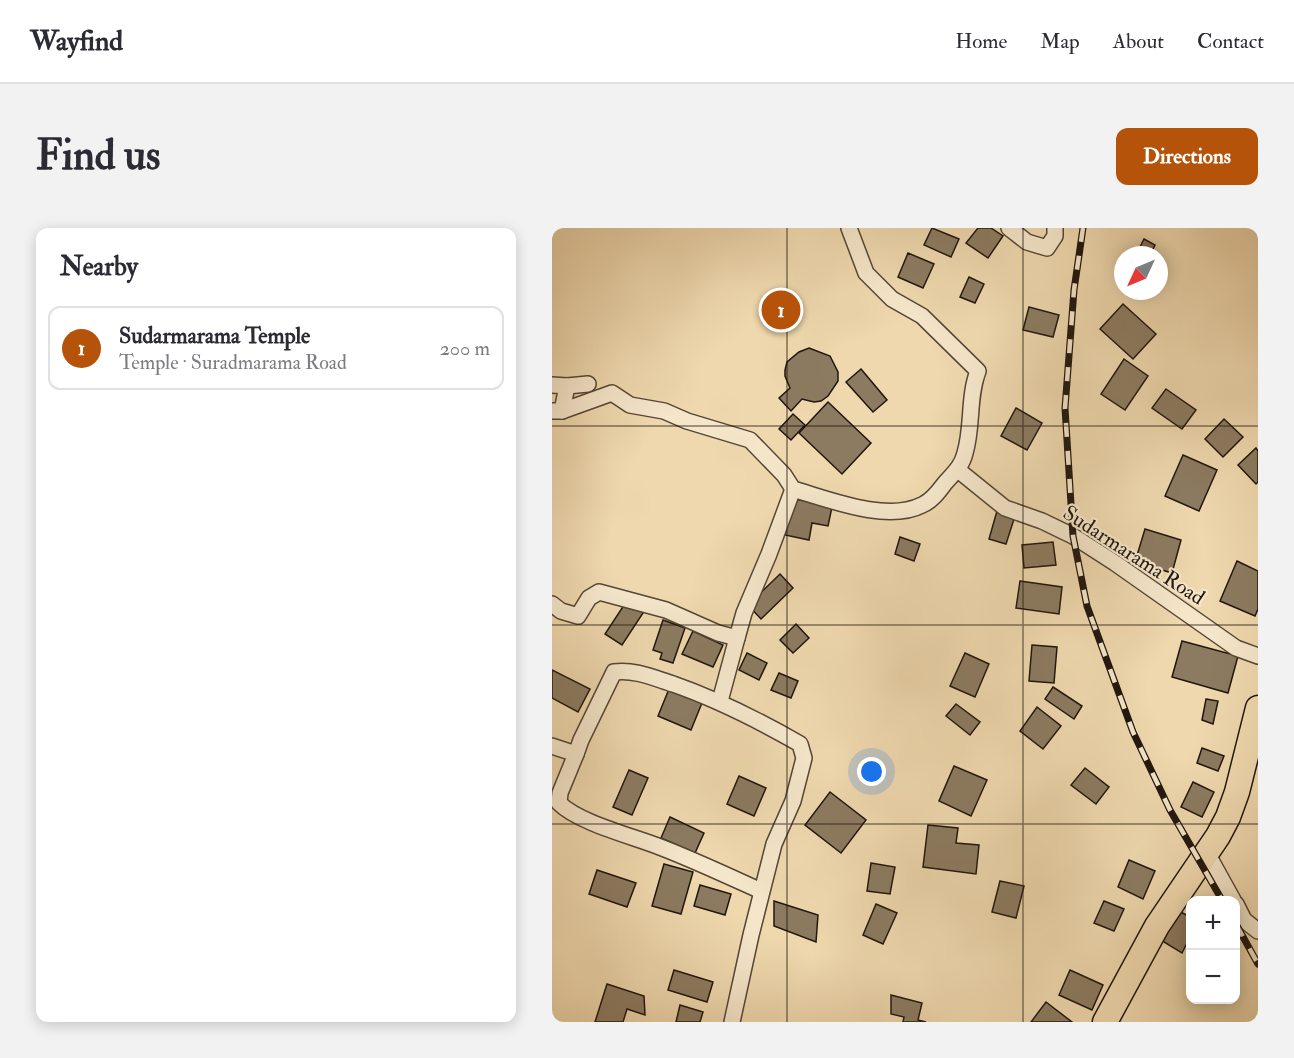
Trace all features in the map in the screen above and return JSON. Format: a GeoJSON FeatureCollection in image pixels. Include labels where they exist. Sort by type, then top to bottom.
{"type":"FeatureCollection","features":[{"type":"Feature","properties":{"kind":"main road"},"geometry":{"type":"LineString","coordinates":[[1105,1022],[1157,926],[1218,836],[1237,792],[1258,708]]}},
{"type":"Feature","properties":{"kind":"street"},"geometry":{"type":"LineString","coordinates":[[588,384],[559,386],[557,411],[612,393],[630,405],[664,411],[687,421],[750,440],[784,475],[793,489],[871,512],[896,511],[922,506],[936,495],[958,470],[965,453],[973,384],[978,371],[922,316],[892,298],[866,273],[849,228]]}},
{"type":"Feature","properties":{"kind":"street"},"geometry":{"type":"LineString","coordinates":[[1009,228],[1027,242],[1047,248],[1055,236],[1055,228]]}},
{"type":"Feature","properties":{"kind":"street","name":"Sudarmarama Road"},"geometry":{"type":"LineString","coordinates":[[958,470],[1005,508],[1042,521],[1073,536],[1236,648],[1258,656]]}},
{"type":"Feature","properties":{"kind":"street"},"geometry":{"type":"LineString","coordinates":[[720,701],[744,613],[769,555],[793,489]]}},
{"type":"Feature","properties":{"kind":"street"},"geometry":{"type":"LineString","coordinates":[[552,604],[561,611],[578,616],[589,598],[599,592],[666,609],[718,633],[736,638]]}},
{"type":"Feature","properties":{"kind":"street"},"geometry":{"type":"LineString","coordinates":[[732,1022],[761,891],[774,844],[793,801],[804,758],[803,749],[800,744],[720,701],[657,679],[624,671],[614,672],[581,740],[560,793],[559,803],[563,808],[579,817],[662,848],[761,891]]}},
{"type":"Feature","properties":{"kind":"street"},"geometry":{"type":"LineString","coordinates":[[552,746],[576,754]]}},
{"type":"Feature","properties":{"kind":"street"},"geometry":{"type":"LineString","coordinates":[[1207,853],[1231,896]]}},
{"type":"Feature","properties":{"kind":"street"},"geometry":{"type":"LineString","coordinates":[[1240,913],[1250,927],[1258,932]]}},
{"type":"Feature","properties":{"kind":"building"},"geometry":{"type":"Polygon","coordinates":[[[932,228],[959,239],[951,257],[924,245],[932,228]]]}},
{"type":"Feature","properties":{"kind":"building"},"geometry":{"type":"Polygon","coordinates":[[[978,228],[991,228],[1003,236],[988,258],[966,243],[978,228]]]}},
{"type":"Feature","properties":{"kind":"building"},"geometry":{"type":"Polygon","coordinates":[[[1144,239],[1155,245],[1154,246],[1140,246],[1144,239]]]}},
{"type":"Feature","properties":{"kind":"building"},"geometry":{"type":"Polygon","coordinates":[[[908,253],[934,264],[923,288],[898,277],[908,253]]]}},
{"type":"Feature","properties":{"kind":"building"},"geometry":{"type":"Polygon","coordinates":[[[969,277],[984,284],[975,303],[960,297],[969,277]]]}},
{"type":"Feature","properties":{"kind":"building"},"geometry":{"type":"Polygon","coordinates":[[[1123,304],[1156,334],[1133,359],[1100,329],[1123,304]]]}},
{"type":"Feature","properties":{"kind":"building"},"geometry":{"type":"Polygon","coordinates":[[[1029,307],[1059,315],[1053,337],[1023,330],[1029,307]]]}},
{"type":"Feature","properties":{"kind":"building"},"geometry":{"type":"Polygon","coordinates":[[[809,348],[830,356],[838,372],[838,381],[828,396],[821,401],[802,399],[791,411],[779,398],[790,388],[785,376],[787,362],[799,352],[809,348]]]}},
{"type":"Feature","properties":{"kind":"building"},"geometry":{"type":"Polygon","coordinates":[[[1124,359],[1148,376],[1125,410],[1101,394],[1124,359]]]}},
{"type":"Feature","properties":{"kind":"building"},"geometry":{"type":"Polygon","coordinates":[[[861,369],[887,400],[873,412],[846,382],[861,369]]]}},
{"type":"Feature","properties":{"kind":"building"},"geometry":{"type":"Polygon","coordinates":[[[1166,389],[1196,410],[1182,429],[1152,408],[1166,389]]]}},
{"type":"Feature","properties":{"kind":"building"},"geometry":{"type":"Polygon","coordinates":[[[828,402],[871,443],[842,474],[799,433],[828,402]]]}},
{"type":"Feature","properties":{"kind":"building"},"geometry":{"type":"Polygon","coordinates":[[[1016,408],[1042,423],[1027,450],[1001,436],[1016,408]]]}},
{"type":"Feature","properties":{"kind":"building"},"geometry":{"type":"Polygon","coordinates":[[[793,414],[805,425],[791,440],[779,429],[793,414]]]}},
{"type":"Feature","properties":{"kind":"building"},"geometry":{"type":"Polygon","coordinates":[[[1224,419],[1243,437],[1223,457],[1205,439],[1224,419]]]}},
{"type":"Feature","properties":{"kind":"building"},"geometry":{"type":"Polygon","coordinates":[[[1256,448],[1258,451],[1258,482],[1256,484],[1238,465],[1256,448]]]}},
{"type":"Feature","properties":{"kind":"building"},"geometry":{"type":"Polygon","coordinates":[[[1183,455],[1217,470],[1199,511],[1165,496],[1183,455]]]}},
{"type":"Feature","properties":{"kind":"building"},"geometry":{"type":"Polygon","coordinates":[[[791,498],[832,507],[828,526],[812,523],[809,540],[785,535],[791,498]]]}},
{"type":"Feature","properties":{"kind":"building"},"geometry":{"type":"Polygon","coordinates":[[[997,511],[1015,516],[1006,544],[989,539],[997,511]]]}},
{"type":"Feature","properties":{"kind":"building"},"geometry":{"type":"Polygon","coordinates":[[[1145,529],[1181,540],[1172,573],[1135,562],[1145,529]]]}},
{"type":"Feature","properties":{"kind":"building"},"geometry":{"type":"Polygon","coordinates":[[[900,537],[920,544],[914,561],[895,554],[900,537]]]}},
{"type":"Feature","properties":{"kind":"building"},"geometry":{"type":"Polygon","coordinates":[[[1053,542],[1056,565],[1024,568],[1022,545],[1053,542]]]}},
{"type":"Feature","properties":{"kind":"building"},"geometry":{"type":"Polygon","coordinates":[[[1237,561],[1258,571],[1258,609],[1255,616],[1220,601],[1237,561]]]}},
{"type":"Feature","properties":{"kind":"building"},"geometry":{"type":"Polygon","coordinates":[[[780,574],[793,588],[761,619],[748,605],[780,574]]]}},
{"type":"Feature","properties":{"kind":"building"},"geometry":{"type":"Polygon","coordinates":[[[1020,581],[1062,587],[1059,614],[1016,608],[1020,581]]]}},
{"type":"Feature","properties":{"kind":"building"},"geometry":{"type":"Polygon","coordinates":[[[628,599],[645,610],[622,645],[605,634],[628,599]]]}},
{"type":"Feature","properties":{"kind":"building"},"geometry":{"type":"Polygon","coordinates":[[[663,620],[685,628],[673,663],[660,659],[662,653],[653,650],[663,620]]]}},
{"type":"Feature","properties":{"kind":"building"},"geometry":{"type":"Polygon","coordinates":[[[796,624],[809,638],[793,653],[780,640],[796,624]]]}},
{"type":"Feature","properties":{"kind":"building"},"geometry":{"type":"Polygon","coordinates":[[[693,631],[723,645],[713,667],[682,654],[693,631]]]}},
{"type":"Feature","properties":{"kind":"building"},"geometry":{"type":"Polygon","coordinates":[[[1182,641],[1238,656],[1228,693],[1172,677],[1182,641]]]}},
{"type":"Feature","properties":{"kind":"building"},"geometry":{"type":"Polygon","coordinates":[[[1032,645],[1057,647],[1054,683],[1029,681],[1032,645]]]}},
{"type":"Feature","properties":{"kind":"building"},"geometry":{"type":"Polygon","coordinates":[[[747,653],[767,663],[759,680],[739,670],[747,653]]]}},
{"type":"Feature","properties":{"kind":"building"},"geometry":{"type":"Polygon","coordinates":[[[965,653],[989,664],[975,697],[950,686],[965,653]]]}},
{"type":"Feature","properties":{"kind":"building"},"geometry":{"type":"Polygon","coordinates":[[[552,670],[590,689],[578,712],[552,698],[552,670]]]}},
{"type":"Feature","properties":{"kind":"building"},"geometry":{"type":"Polygon","coordinates":[[[779,673],[798,681],[791,698],[771,690],[779,673]]]}},
{"type":"Feature","properties":{"kind":"building"},"geometry":{"type":"Polygon","coordinates":[[[671,684],[704,698],[691,730],[658,716],[671,684]]]}},
{"type":"Feature","properties":{"kind":"building"},"geometry":{"type":"Polygon","coordinates":[[[1053,687],[1082,706],[1074,719],[1045,699],[1053,687]]]}},
{"type":"Feature","properties":{"kind":"building"},"geometry":{"type":"Polygon","coordinates":[[[1206,699],[1218,701],[1213,724],[1202,720],[1206,699]]]}},
{"type":"Feature","properties":{"kind":"building"},"geometry":{"type":"Polygon","coordinates":[[[956,704],[980,722],[970,735],[946,716],[956,704]]]}},
{"type":"Feature","properties":{"kind":"building"},"geometry":{"type":"Polygon","coordinates":[[[1037,707],[1061,726],[1043,749],[1020,731],[1037,707]]]}},
{"type":"Feature","properties":{"kind":"building"},"geometry":{"type":"Polygon","coordinates":[[[1202,748],[1224,756],[1218,771],[1197,763],[1202,748]]]}},
{"type":"Feature","properties":{"kind":"building"},"geometry":{"type":"Polygon","coordinates":[[[954,766],[987,780],[971,816],[939,801],[954,766]]]}},
{"type":"Feature","properties":{"kind":"building"},"geometry":{"type":"Polygon","coordinates":[[[1085,768],[1109,787],[1096,804],[1071,785],[1085,768]]]}},
{"type":"Feature","properties":{"kind":"building"},"geometry":{"type":"Polygon","coordinates":[[[629,770],[648,778],[632,815],[613,807],[629,770]]]}},
{"type":"Feature","properties":{"kind":"building"},"geometry":{"type":"Polygon","coordinates":[[[739,776],[766,788],[754,816],[727,804],[739,776]]]}},
{"type":"Feature","properties":{"kind":"building"},"geometry":{"type":"Polygon","coordinates":[[[1193,782],[1214,792],[1202,817],[1181,807],[1193,782]]]}},
{"type":"Feature","properties":{"kind":"building"},"geometry":{"type":"Polygon","coordinates":[[[830,792],[866,820],[841,853],[805,825],[830,792]]]}},
{"type":"Feature","properties":{"kind":"building"},"geometry":{"type":"Polygon","coordinates":[[[670,817],[704,833],[695,853],[661,838],[670,817]]]}},
{"type":"Feature","properties":{"kind":"building"},"geometry":{"type":"Polygon","coordinates":[[[928,825],[958,828],[956,843],[979,845],[976,874],[923,867],[928,825]]]}},
{"type":"Feature","properties":{"kind":"building"},"geometry":{"type":"Polygon","coordinates":[[[1129,860],[1155,871],[1143,899],[1118,887],[1129,860]]]}},
{"type":"Feature","properties":{"kind":"building"},"geometry":{"type":"Polygon","coordinates":[[[871,863],[895,867],[890,894],[867,891],[871,863]]]}},
{"type":"Feature","properties":{"kind":"building"},"geometry":{"type":"Polygon","coordinates":[[[664,864],[693,872],[681,914],[652,906],[664,864]]]}},
{"type":"Feature","properties":{"kind":"building"},"geometry":{"type":"Polygon","coordinates":[[[597,870],[636,883],[627,907],[589,894],[597,870]]]}},
{"type":"Feature","properties":{"kind":"building"},"geometry":{"type":"Polygon","coordinates":[[[1000,881],[1024,886],[1016,918],[992,912],[1000,881]]]}},
{"type":"Feature","properties":{"kind":"building"},"geometry":{"type":"Polygon","coordinates":[[[700,885],[731,894],[725,915],[694,906],[700,885]]]}},
{"type":"Feature","properties":{"kind":"building"},"geometry":{"type":"Polygon","coordinates":[[[774,901],[818,915],[816,942],[774,926],[774,901]]]}},
{"type":"Feature","properties":{"kind":"building"},"geometry":{"type":"Polygon","coordinates":[[[1104,901],[1124,909],[1114,931],[1094,923],[1104,901]]]}},
{"type":"Feature","properties":{"kind":"building"},"geometry":{"type":"Polygon","coordinates":[[[876,904],[897,913],[883,944],[863,935],[876,904]]]}},
{"type":"Feature","properties":{"kind":"building"},"geometry":{"type":"Polygon","coordinates":[[[1177,910],[1186,915],[1186,945],[1182,953],[1159,939],[1177,910]]]}},
{"type":"Feature","properties":{"kind":"building"},"geometry":{"type":"Polygon","coordinates":[[[674,970],[713,982],[707,1002],[668,990],[674,970]]]}},
{"type":"Feature","properties":{"kind":"building"},"geometry":{"type":"Polygon","coordinates":[[[1070,970],[1103,985],[1092,1010],[1059,995],[1070,970]]]}},
{"type":"Feature","properties":{"kind":"building"},"geometry":{"type":"Polygon","coordinates":[[[607,984],[644,996],[645,1015],[627,1009],[623,1022],[595,1022],[607,984]]]}},
{"type":"Feature","properties":{"kind":"building"},"geometry":{"type":"Polygon","coordinates":[[[891,995],[922,1003],[918,1020],[926,1022],[903,1022],[904,1017],[891,1014],[891,995]]]}},
{"type":"Feature","properties":{"kind":"building"},"geometry":{"type":"Polygon","coordinates":[[[1046,1002],[1072,1022],[1031,1022],[1046,1002]]]}},
{"type":"Feature","properties":{"kind":"building"},"geometry":{"type":"Polygon","coordinates":[[[680,1005],[703,1012],[700,1022],[676,1022],[680,1005]]]}},
{"type":"Feature","properties":{"kind":"railway"},"geometry":{"type":"LineString","coordinates":[[1083,228],[1074,290],[1065,408],[1073,536],[1087,606],[1133,732],[1170,810],[1220,896]]}},
{"type":"Feature","properties":{"kind":"railway"},"geometry":{"type":"LineString","coordinates":[[1240,931],[1258,964]]}},
{"type":"Feature","properties":{"kind":"place","name":"Sudarmarama Temple"},"geometry":{"type":"Point","coordinates":[781,310]}}]}
